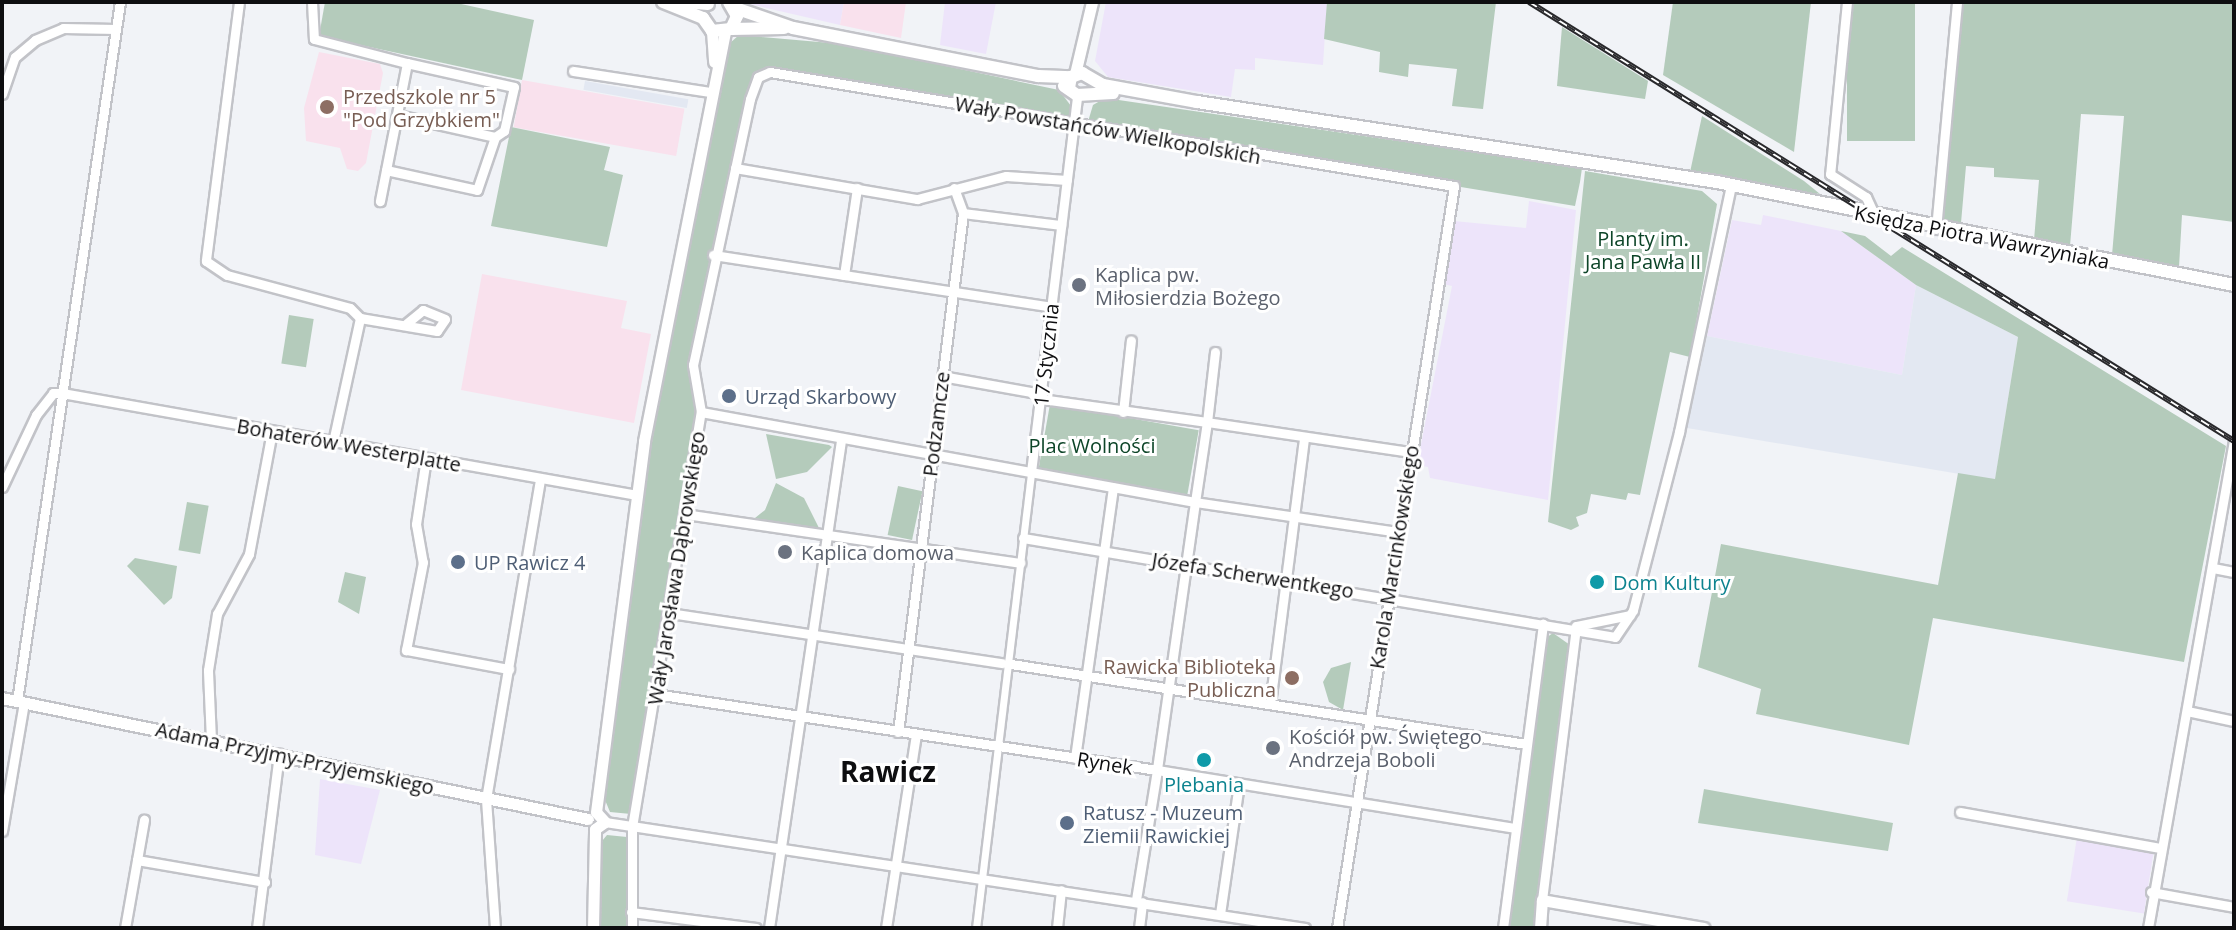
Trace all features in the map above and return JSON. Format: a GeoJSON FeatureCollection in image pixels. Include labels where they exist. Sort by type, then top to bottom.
{"type":"FeatureCollection","features":[{"type":"Feature","properties":{"kind":"main road"},"geometry":{"type":"LineString","coordinates":[[663,2],[703,18],[723,31],[732,5]]}},
{"type":"Feature","properties":{"kind":"main road"},"geometry":{"type":"LineString","coordinates":[[686,2],[710,3],[703,18]]}},
{"type":"Feature","properties":{"kind":"main road","name":"Wały Powstańców Wielkopolskich"},"geometry":{"type":"LineString","coordinates":[[732,5],[793,28],[1079,86],[1731,185]]}},
{"type":"Feature","properties":{"kind":"main road","name":"Wały Powstańców Wielkopolskich"},"geometry":{"type":"LineString","coordinates":[[723,31],[793,28]]}},
{"type":"Feature","properties":{"kind":"main road","name":"Wały Powstańców Wielkopolskich"},"geometry":{"type":"LineString","coordinates":[[1079,86],[1103,85],[1292,118]]}},
{"type":"Feature","properties":{"kind":"main road","name":"Księdza Piotra Wawrzyniaka"},"geometry":{"type":"LineString","coordinates":[[1731,185],[1936,229],[2234,285]]}},
{"type":"Feature","properties":{"kind":"street"},"geometry":{"type":"LineString","coordinates":[[2,831],[120,2]]}},
{"type":"Feature","properties":{"kind":"street"},"geometry":{"type":"LineString","coordinates":[[239,2],[206,261],[227,275],[350,308],[360,318],[407,323]]}},
{"type":"Feature","properties":{"kind":"street"},"geometry":{"type":"LineString","coordinates":[[312,2],[314,39],[514,87],[504,131],[495,137],[477,190],[386,170]]}},
{"type":"Feature","properties":{"kind":"street"},"geometry":{"type":"LineString","coordinates":[[1079,86],[1092,2]]}},
{"type":"Feature","properties":{"kind":"street"},"geometry":{"type":"LineString","coordinates":[[1847,2],[1830,174],[1866,197],[1875,216]]}},
{"type":"Feature","properties":{"kind":"street"},"geometry":{"type":"LineString","coordinates":[[1936,229],[1957,2]]}},
{"type":"Feature","properties":{"kind":"street"},"geometry":{"type":"LineString","coordinates":[[2,94],[15,57],[43,35],[82,26],[116,29]]}},
{"type":"Feature","properties":{"kind":"street"},"geometry":{"type":"LineString","coordinates":[[593,928],[596,821],[637,495],[723,31]]}},
{"type":"Feature","properties":{"kind":"street"},"geometry":{"type":"LineString","coordinates":[[380,201],[407,63]]}},
{"type":"Feature","properties":{"kind":"street"},"geometry":{"type":"LineString","coordinates":[[573,71],[710,92]]}},
{"type":"Feature","properties":{"kind":"street","name":"Wały Powstańców Wielkopolskich"},"geometry":{"type":"LineString","coordinates":[[763,73],[1074,127],[1454,186]]}},
{"type":"Feature","properties":{"kind":"street","name":"Wały Jarosława Dąbrowskiego"},"geometry":{"type":"LineString","coordinates":[[632,928],[632,827],[701,412],[693,365],[713,255],[763,73]]}},
{"type":"Feature","properties":{"kind":"street","name":"17 Stycznia"},"geometry":{"type":"LineString","coordinates":[[996,745],[1079,86]]}},
{"type":"Feature","properties":{"kind":"street"},"geometry":{"type":"LineString","coordinates":[[397,115],[495,137]]}},
{"type":"Feature","properties":{"kind":"street"},"geometry":{"type":"LineString","coordinates":[[735,168],[917,199],[1006,176],[1067,180]]}},
{"type":"Feature","properties":{"kind":"street"},"geometry":{"type":"LineString","coordinates":[[1540,928],[1575,636],[1582,622],[1630,615],[1731,185]]}},
{"type":"Feature","properties":{"kind":"street","name":"Karola Marcinkowskiego"},"geometry":{"type":"LineString","coordinates":[[1337,928],[1454,186]]}},
{"type":"Feature","properties":{"kind":"street"},"geometry":{"type":"LineString","coordinates":[[844,275],[857,188]]}},
{"type":"Feature","properties":{"kind":"street"},"geometry":{"type":"LineString","coordinates":[[954,188],[963,213],[1061,225]]}},
{"type":"Feature","properties":{"kind":"street","name":"Podzamcze"},"geometry":{"type":"LineString","coordinates":[[898,732],[963,213]]}},
{"type":"Feature","properties":{"kind":"street"},"geometry":{"type":"LineString","coordinates":[[713,255],[1051,307]]}},
{"type":"Feature","properties":{"kind":"street"},"geometry":{"type":"LineString","coordinates":[[333,442],[360,318]]}},
{"type":"Feature","properties":{"kind":"street"},"geometry":{"type":"LineString","coordinates":[[1123,412],[1131,340]]}},
{"type":"Feature","properties":{"kind":"street"},"geometry":{"type":"LineString","coordinates":[[1215,352],[1157,770],[1514,828]]}},
{"type":"Feature","properties":{"kind":"street"},"geometry":{"type":"LineString","coordinates":[[942,376],[1123,412],[1410,452]]}},
{"type":"Feature","properties":{"kind":"street"},"geometry":{"type":"LineString","coordinates":[[2,487],[36,415],[62,393]]}},
{"type":"Feature","properties":{"kind":"street","name":"Bohaterów Westerplatte"},"geometry":{"type":"LineString","coordinates":[[62,393],[637,495]]}},
{"type":"Feature","properties":{"kind":"street"},"geometry":{"type":"LineString","coordinates":[[701,412],[1113,488],[1398,532]]}},
{"type":"Feature","properties":{"kind":"street"},"geometry":{"type":"LineString","coordinates":[[211,740],[208,670],[219,608],[249,554],[272,431]]}},
{"type":"Feature","properties":{"kind":"street"},"geometry":{"type":"LineString","coordinates":[[1270,704],[1304,437]]}},
{"type":"Feature","properties":{"kind":"street"},"geometry":{"type":"LineString","coordinates":[[769,928],[841,438]]}},
{"type":"Feature","properties":{"kind":"street"},"geometry":{"type":"LineString","coordinates":[[2148,928],[2151,892],[2187,711],[2234,442]]}},
{"type":"Feature","properties":{"kind":"street"},"geometry":{"type":"LineString","coordinates":[[426,458],[416,524],[423,562],[406,650],[509,669]]}},
{"type":"Feature","properties":{"kind":"street"},"geometry":{"type":"LineString","coordinates":[[495,928],[486,799],[540,479]]}},
{"type":"Feature","properties":{"kind":"street"},"geometry":{"type":"LineString","coordinates":[[1075,758],[1113,488]]}},
{"type":"Feature","properties":{"kind":"street"},"geometry":{"type":"LineString","coordinates":[[685,514],[826,539],[1020,563]]}},
{"type":"Feature","properties":{"kind":"street","name":"Józefa Scherwentkego"},"geometry":{"type":"LineString","coordinates":[[1023,538],[1543,624],[1575,636],[1615,637],[1630,615]]}},
{"type":"Feature","properties":{"kind":"street"},"geometry":{"type":"LineString","coordinates":[[2213,568],[2234,572]]}},
{"type":"Feature","properties":{"kind":"street"},"geometry":{"type":"LineString","coordinates":[[670,613],[1526,744]]}},
{"type":"Feature","properties":{"kind":"street"},"geometry":{"type":"LineString","coordinates":[[1503,928],[1543,624]]}},
{"type":"Feature","properties":{"kind":"street","name":"Rynek"},"geometry":{"type":"LineString","coordinates":[[655,694],[1157,770],[1139,901],[1139,928]]}},
{"type":"Feature","properties":{"kind":"street","name":"Adama Przyjmy-Przyjemskiego"},"geometry":{"type":"LineString","coordinates":[[2,698],[596,821]]}},
{"type":"Feature","properties":{"kind":"street"},"geometry":{"type":"LineString","coordinates":[[2187,711],[2234,721]]}},
{"type":"Feature","properties":{"kind":"street"},"geometry":{"type":"LineString","coordinates":[[886,928],[916,735]]}},
{"type":"Feature","properties":{"kind":"street"},"geometry":{"type":"LineString","coordinates":[[976,928],[996,745]]}},
{"type":"Feature","properties":{"kind":"street"},"geometry":{"type":"LineString","coordinates":[[257,928],[279,753]]}},
{"type":"Feature","properties":{"kind":"street"},"geometry":{"type":"LineString","coordinates":[[1220,914],[1239,784]]}},
{"type":"Feature","properties":{"kind":"street"},"geometry":{"type":"LineString","coordinates":[[1960,812],[2160,848]]}},
{"type":"Feature","properties":{"kind":"street"},"geometry":{"type":"LineString","coordinates":[[125,928],[144,820]]}},
{"type":"Feature","properties":{"kind":"street"},"geometry":{"type":"LineString","coordinates":[[596,821],[1305,928]]}},
{"type":"Feature","properties":{"kind":"street"},"geometry":{"type":"LineString","coordinates":[[137,860],[265,882]]}},
{"type":"Feature","properties":{"kind":"street"},"geometry":{"type":"LineString","coordinates":[[1057,928],[1061,890]]}},
{"type":"Feature","properties":{"kind":"street"},"geometry":{"type":"LineString","coordinates":[[2151,892],[2234,907]]}},
{"type":"Feature","properties":{"kind":"street"},"geometry":{"type":"LineString","coordinates":[[1542,900],[1704,928]]}},
{"type":"Feature","properties":{"kind":"street"},"geometry":{"type":"LineString","coordinates":[[631,912],[756,928]]}},
{"type":"Feature","properties":{"kind":"shaded area"},"geometry":{"type":"Polygon","coordinates":[[[741,2],[844,2],[840,25],[741,2]]]}},
{"type":"Feature","properties":{"kind":"shaded area"},"geometry":{"type":"Polygon","coordinates":[[[844,2],[906,2],[901,38],[840,25],[844,2]]]}},
{"type":"Feature","properties":{"kind":"shaded area"},"geometry":{"type":"Polygon","coordinates":[[[945,2],[996,2],[986,54],[940,45],[945,2]]]}},
{"type":"Feature","properties":{"kind":"shaded area"},"geometry":{"type":"Polygon","coordinates":[[[1106,2],[1327,2],[1323,65],[1255,58],[1255,70],[1235,69],[1231,97],[1108,77],[1095,61],[1106,2]]]}},
{"type":"Feature","properties":{"kind":"shaded area"},"geometry":{"type":"Polygon","coordinates":[[[319,52],[380,64],[383,73],[366,163],[358,171],[347,169],[340,148],[306,141],[304,108],[319,52]]]}},
{"type":"Feature","properties":{"kind":"shaded area"},"geometry":{"type":"Polygon","coordinates":[[[522,80],[684,109],[676,156],[514,127],[522,80]]]}},
{"type":"Feature","properties":{"kind":"shaded area"},"geometry":{"type":"Polygon","coordinates":[[[585,81],[688,99],[687,108],[583,90],[585,81]]]}},
{"type":"Feature","properties":{"kind":"shaded area"},"geometry":{"type":"Polygon","coordinates":[[[1529,201],[1576,210],[1548,500],[1430,478],[1428,467],[1417,465],[1452,286],[1443,284],[1454,221],[1526,228],[1529,201]]]}},
{"type":"Feature","properties":{"kind":"shaded area"},"geometry":{"type":"Polygon","coordinates":[[[1763,215],[1841,231],[1916,285],[1902,375],[1707,336],[1732,220],[1761,225],[1763,215]]]}},
{"type":"Feature","properties":{"kind":"shaded area"},"geometry":{"type":"Polygon","coordinates":[[[482,274],[627,301],[621,328],[651,334],[634,423],[461,390],[482,274]]]}},
{"type":"Feature","properties":{"kind":"shaded area"},"geometry":{"type":"Polygon","coordinates":[[[1916,285],[2018,337],[1995,480],[1687,428],[1707,336],[1902,375],[1916,285]]]}},
{"type":"Feature","properties":{"kind":"shaded area"},"geometry":{"type":"Polygon","coordinates":[[[320,779],[380,790],[361,864],[315,855],[320,779]]]}},
{"type":"Feature","properties":{"kind":"shaded area"},"geometry":{"type":"Polygon","coordinates":[[[2077,837],[2154,849],[2144,913],[2067,901],[2077,837]]]}},
{"type":"Feature","properties":{"kind":"green space"},"geometry":{"type":"Polygon","coordinates":[[[325,2],[452,2],[534,20],[522,80],[319,36],[325,2]]]}},
{"type":"Feature","properties":{"kind":"green space"},"geometry":{"type":"Polygon","coordinates":[[[1327,2],[1496,2],[1483,109],[1452,106],[1457,69],[1409,64],[1408,77],[1379,72],[1380,52],[1324,39],[1327,2]]]}},
{"type":"Feature","properties":{"kind":"green space"},"geometry":{"type":"Polygon","coordinates":[[[1673,2],[1811,2],[1794,152],[1663,75],[1673,2]]]}},
{"type":"Feature","properties":{"kind":"green space"},"geometry":{"type":"Polygon","coordinates":[[[1847,2],[1915,2],[1915,141],[1847,141],[1847,2]]]}},
{"type":"Feature","properties":{"kind":"green space"},"geometry":{"type":"Polygon","coordinates":[[[1958,2],[2234,2],[2234,222],[2182,215],[2179,267],[2112,255],[2124,116],[2081,114],[2070,246],[2034,240],[2039,180],[1994,177],[1994,168],[1966,166],[1961,223],[1937,220],[1958,2]]]}},
{"type":"Feature","properties":{"kind":"green space"},"geometry":{"type":"Polygon","coordinates":[[[1562,27],[1648,81],[1645,99],[1557,86],[1562,27]]]}},
{"type":"Feature","properties":{"kind":"green space"},"geometry":{"type":"Polygon","coordinates":[[[739,35],[842,44],[1059,90],[1071,106],[1069,123],[779,69],[752,77],[690,363],[696,409],[631,814],[610,812],[600,788],[671,316],[730,43],[739,35]]]}},
{"type":"Feature","properties":{"kind":"green space","name":"Planty im. Jana Pawła II"},"geometry":{"type":"Polygon","coordinates":[[[1105,98],[1582,168],[1580,182],[1575,206],[1087,125],[1093,105],[1105,98]]]}},
{"type":"Feature","properties":{"kind":"green space"},"geometry":{"type":"Polygon","coordinates":[[[1702,116],[1804,181],[1820,194],[1689,177],[1702,116]]]}},
{"type":"Feature","properties":{"kind":"green space"},"geometry":{"type":"Polygon","coordinates":[[[511,127],[610,147],[604,170],[623,175],[607,247],[491,226],[511,127]]]}},
{"type":"Feature","properties":{"kind":"green space","name":"Planty im. Jana Pawła II"},"geometry":{"type":"Polygon","coordinates":[[[1585,171],[1702,191],[1717,204],[1690,357],[1670,352],[1640,495],[1628,493],[1626,500],[1591,494],[1587,513],[1576,517],[1579,526],[1571,530],[1548,522],[1585,171]]]}},
{"type":"Feature","properties":{"kind":"green space"},"geometry":{"type":"Polygon","coordinates":[[[1841,231],[1865,236],[1891,256],[1902,247],[2226,446],[2184,662],[1933,618],[1909,745],[1756,714],[1761,689],[1698,667],[1721,544],[1938,585],[1958,473],[1995,479],[2018,337],[1916,285],[1841,231]]]}},
{"type":"Feature","properties":{"kind":"green space"},"geometry":{"type":"Polygon","coordinates":[[[289,315],[314,319],[306,367],[281,363],[289,315]]]}},
{"type":"Feature","properties":{"kind":"green space","name":"Plac Wolności"},"geometry":{"type":"Polygon","coordinates":[[[1050,404],[1199,430],[1187,498],[1038,472],[1050,404]]]}},
{"type":"Feature","properties":{"kind":"green space"},"geometry":{"type":"Polygon","coordinates":[[[766,434],[832,447],[807,472],[776,479],[766,434]]]}},
{"type":"Feature","properties":{"kind":"green space"},"geometry":{"type":"Polygon","coordinates":[[[776,483],[804,498],[821,532],[750,522],[765,510],[776,483]]]}},
{"type":"Feature","properties":{"kind":"green space"},"geometry":{"type":"Polygon","coordinates":[[[898,486],[922,491],[912,540],[888,535],[898,486]]]}},
{"type":"Feature","properties":{"kind":"green space"},"geometry":{"type":"Polygon","coordinates":[[[187,502],[209,506],[200,554],[178,550],[187,502]]]}},
{"type":"Feature","properties":{"kind":"green space"},"geometry":{"type":"Polygon","coordinates":[[[135,558],[177,566],[172,598],[164,605],[127,566],[135,558]]]}},
{"type":"Feature","properties":{"kind":"green space"},"geometry":{"type":"Polygon","coordinates":[[[345,572],[366,577],[359,614],[338,602],[345,572]]]}},
{"type":"Feature","properties":{"kind":"green space"},"geometry":{"type":"Polygon","coordinates":[[[1553,633],[1570,645],[1535,928],[1508,928],[1543,640],[1553,633]]]}},
{"type":"Feature","properties":{"kind":"green space"},"geometry":{"type":"Polygon","coordinates":[[[1351,662],[1343,710],[1329,702],[1323,682],[1331,668],[1351,662]]]}},
{"type":"Feature","properties":{"kind":"green space"},"geometry":{"type":"Polygon","coordinates":[[[1704,789],[1893,823],[1888,851],[1698,823],[1704,789]]]}},
{"type":"Feature","properties":{"kind":"green space"},"geometry":{"type":"Polygon","coordinates":[[[607,835],[627,837],[629,928],[599,928],[597,847],[607,835]]]}},
{"type":"Feature","properties":{"kind":"railway"},"geometry":{"type":"LineString","coordinates":[[1529,2],[2234,441]]}},
{"type":"Feature","properties":{"kind":"place","name":"Przedszkole nr 5 \"Pod Grzybkiem\""},"geometry":{"type":"Point","coordinates":[327,107]}},
{"type":"Feature","properties":{"kind":"place","name":"Kaplica pw. Miłosierdzia Bożego"},"geometry":{"type":"Point","coordinates":[1079,285]}},
{"type":"Feature","properties":{"kind":"place","name":"Urząd Skarbowy"},"geometry":{"type":"Point","coordinates":[729,396]}},
{"type":"Feature","properties":{"kind":"place","name":"Kaplica domowa"},"geometry":{"type":"Point","coordinates":[785,552]}},
{"type":"Feature","properties":{"kind":"place","name":"UP Rawicz 4"},"geometry":{"type":"Point","coordinates":[458,562]}},
{"type":"Feature","properties":{"kind":"place","name":"Dom Kultury"},"geometry":{"type":"Point","coordinates":[1597,582]}},
{"type":"Feature","properties":{"kind":"place","name":"Rawicka Biblioteka Publiczna"},"geometry":{"type":"Point","coordinates":[1292,678]}},
{"type":"Feature","properties":{"kind":"place","name":"Kościół pw. Świętego Andrzeja Boboli"},"geometry":{"type":"Point","coordinates":[1273,748]}},
{"type":"Feature","properties":{"kind":"place","name":"Plebania"},"geometry":{"type":"Point","coordinates":[1204,760]}},
{"type":"Feature","properties":{"kind":"place","name":"Ratusz - Muzeum Ziemii Rawickiej"},"geometry":{"type":"Point","coordinates":[1067,823]}},
{"type":"Feature","properties":{"kind":"district","name":"Rawicz"},"geometry":{"type":"Point","coordinates":[888,771]}}]}
